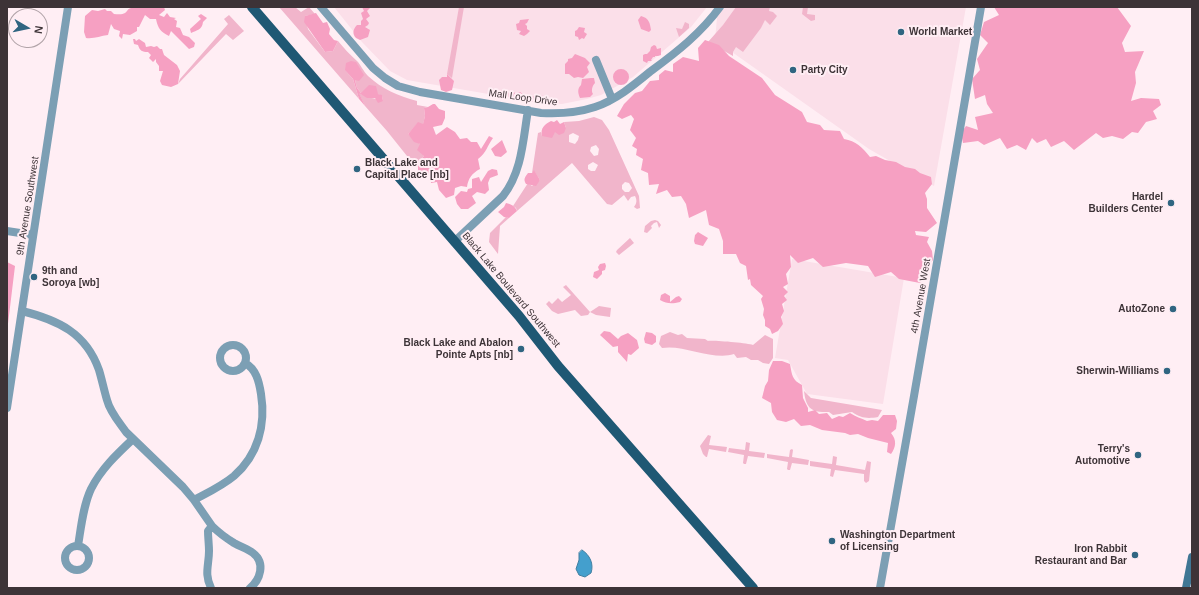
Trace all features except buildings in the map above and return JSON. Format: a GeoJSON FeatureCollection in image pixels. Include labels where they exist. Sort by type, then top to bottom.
{"type":"FeatureCollection","features":[{"type":"Feature","properties":{"kind":"main road","name":"Black Lake Boulevard Southwest"},"geometry":{"type":"LineString","coordinates":[[252,7],[519,316],[558,366],[753,588]]}},
{"type":"Feature","properties":{"kind":"main road"},"geometry":{"type":"LineString","coordinates":[[1186,588],[1192,557]]}},
{"type":"Feature","properties":{"kind":"street","name":"9th Avenue Southwest"},"geometry":{"type":"LineString","coordinates":[[7,408],[68,7]]}},
{"type":"Feature","properties":{"kind":"street","name":"Mall Loop Drive"},"geometry":{"type":"LineString","coordinates":[[321,7],[373,68],[398,86],[420,92],[554,113],[577,112],[595,107],[612,99],[638,82],[690,40],[710,22],[720,7]]}},
{"type":"Feature","properties":{"kind":"street","name":"4th Avenue West"},"geometry":{"type":"LineString","coordinates":[[880,588],[981,7]]}},
{"type":"Feature","properties":{"kind":"street"},"geometry":{"type":"LineString","coordinates":[[596,60],[612,99]]}},
{"type":"Feature","properties":{"kind":"street"},"geometry":{"type":"LineString","coordinates":[[454,242],[510,188],[519,164],[528,110]]}},
{"type":"Feature","properties":{"kind":"street"},"geometry":{"type":"LineString","coordinates":[[7,230],[33,235]]}},
{"type":"Feature","properties":{"kind":"street"},"geometry":{"type":"LineString","coordinates":[[22,311],[50,319],[67,328],[86,346],[99,369],[107,401],[111,410],[126,432],[183,487],[212,526],[221,534],[255,555],[260,564],[260,574],[256,583],[250,588]]}},
{"type":"Feature","properties":{"kind":"street"},"geometry":{"type":"LineString","coordinates":[[194,500],[225,483],[234,476],[249,459],[259,439],[263,416],[259,384],[251,366],[245,363]]}},
{"type":"Feature","properties":{"kind":"street"},"geometry":{"type":"LineString","coordinates":[[78,546],[86,505],[91,490],[104,469],[133,439]]}},
{"type":"Feature","properties":{"kind":"street"},"geometry":{"type":"LineString","coordinates":[[211,588],[207,581],[207,570],[209,549],[208,531],[212,526]]}},
{"type":"Feature","properties":{"kind":"shaded area"},"geometry":{"type":"Polygon","coordinates":[[[130,7],[164,7],[165,10],[159,15],[164,17],[167,13],[170,17],[176,18],[174,19],[177,21],[176,27],[180,28],[183,35],[189,37],[195,43],[194,47],[189,49],[171,31],[169,36],[164,33],[160,30],[156,19],[150,19],[145,15],[139,27],[137,27],[137,31],[130,35],[123,34],[122,39],[119,36],[120,31],[114,29],[111,24],[108,35],[86,38],[84,32],[85,16],[92,10],[98,11],[105,9],[114,14],[124,14],[131,8],[130,7]]]}},
{"type":"Feature","properties":{"kind":"shaded area"},"geometry":{"type":"Polygon","coordinates":[[[279,7],[295,7],[301,12],[309,7],[315,14],[305,16],[308,29],[325,52],[333,51],[338,41],[358,62],[368,76],[379,85],[403,97],[417,101],[417,105],[428,107],[424,108],[425,116],[423,125],[418,123],[408,134],[420,144],[424,156],[418,162],[418,167],[411,161],[365,106],[358,92],[368,97],[383,101],[382,96],[378,94],[361,93],[357,88],[355,80],[345,70],[353,79],[359,99],[279,7]]]}},
{"type":"Feature","properties":{"kind":"shaded area"},"geometry":{"type":"Polygon","coordinates":[[[334,7],[707,7],[691,27],[633,77],[601,95],[562,104],[535,102],[407,80],[390,71],[362,42],[334,7]]]}},
{"type":"Feature","properties":{"kind":"shaded area"},"geometry":{"type":"Polygon","coordinates":[[[362,7],[371,7],[367,11],[370,16],[366,19],[369,23],[365,27],[370,30],[368,37],[360,40],[356,38],[354,32],[357,25],[361,25],[361,21],[363,19],[361,13],[364,11],[362,7]]]}},
{"type":"Feature","properties":{"kind":"shaded area"},"geometry":{"type":"Polygon","coordinates":[[[459,7],[464,7],[452,78],[447,74],[459,7]]]}},
{"type":"Feature","properties":{"kind":"shaded area"},"geometry":{"type":"Polygon","coordinates":[[[718,7],[966,7],[934,186],[869,149],[715,40],[718,7]]]}},
{"type":"Feature","properties":{"kind":"shaded area"},"geometry":{"type":"Polygon","coordinates":[[[736,7],[770,7],[769,11],[773,12],[777,16],[770,25],[765,20],[761,28],[743,52],[736,47],[733,52],[733,56],[708,42],[736,7]]]}},
{"type":"Feature","properties":{"kind":"shaded area"},"geometry":{"type":"Polygon","coordinates":[[[803,7],[808,7],[807,14],[815,15],[815,20],[811,21],[802,14],[803,7]]]}},
{"type":"Feature","properties":{"kind":"shaded area"},"geometry":{"type":"Polygon","coordinates":[[[994,7],[1117,7],[1131,26],[1122,43],[1125,52],[1144,51],[1135,72],[1136,83],[1131,101],[1141,98],[1159,99],[1161,105],[1153,111],[1157,119],[1146,122],[1138,133],[1132,132],[1123,139],[1112,136],[1103,138],[1096,133],[1074,150],[1064,141],[1051,147],[1046,139],[1037,143],[1032,138],[1026,150],[1017,145],[1007,149],[1000,138],[984,145],[978,141],[963,143],[961,133],[966,126],[978,130],[975,117],[993,113],[987,104],[985,95],[975,99],[972,79],[980,70],[977,59],[988,43],[980,35],[984,22],[999,15],[994,7]]]}},
{"type":"Feature","properties":{"kind":"shaded area"},"geometry":{"type":"Polygon","coordinates":[[[316,13],[323,23],[327,22],[330,29],[329,34],[334,40],[338,41],[333,51],[325,52],[304,22],[305,16],[316,13]]]}},
{"type":"Feature","properties":{"kind":"shaded area"},"geometry":{"type":"Polygon","coordinates":[[[201,14],[207,18],[200,28],[191,33],[190,29],[201,19],[198,16],[201,14]]]}},
{"type":"Feature","properties":{"kind":"shaded area"},"geometry":{"type":"Polygon","coordinates":[[[229,15],[244,31],[233,40],[226,34],[178,84],[180,79],[228,24],[224,19],[229,15]]]}},
{"type":"Feature","properties":{"kind":"shaded area"},"geometry":{"type":"Polygon","coordinates":[[[641,16],[649,21],[651,30],[649,32],[641,29],[638,20],[641,16]]]}},
{"type":"Feature","properties":{"kind":"shaded area"},"geometry":{"type":"Polygon","coordinates":[[[529,19],[525,24],[527,29],[530,31],[524,36],[519,34],[521,31],[517,30],[516,24],[519,23],[520,20],[529,19]]]}},
{"type":"Feature","properties":{"kind":"shaded area"},"geometry":{"type":"Polygon","coordinates":[[[685,22],[689,24],[689,28],[679,37],[676,28],[682,29],[685,22]]]}},
{"type":"Feature","properties":{"kind":"shaded area"},"geometry":{"type":"Polygon","coordinates":[[[579,27],[585,28],[584,32],[587,34],[584,39],[582,38],[579,40],[578,37],[575,36],[575,31],[579,27]]]}},
{"type":"Feature","properties":{"kind":"shaded area"},"geometry":{"type":"Polygon","coordinates":[[[133,39],[136,41],[139,39],[145,43],[146,47],[157,46],[162,49],[164,55],[177,65],[180,71],[178,84],[171,87],[162,85],[160,81],[163,71],[159,71],[159,66],[156,59],[153,62],[149,58],[151,55],[148,52],[140,50],[138,45],[134,44],[133,39]]]}},
{"type":"Feature","properties":{"kind":"shaded area"},"geometry":{"type":"Polygon","coordinates":[[[705,40],[719,45],[729,56],[762,78],[775,95],[802,112],[807,122],[820,125],[824,130],[840,131],[844,139],[852,141],[858,145],[870,157],[876,156],[885,160],[896,162],[931,177],[932,184],[925,193],[927,208],[937,223],[926,232],[915,231],[916,235],[929,237],[927,242],[932,251],[933,260],[925,269],[929,274],[920,283],[899,279],[891,272],[875,277],[868,266],[846,263],[823,267],[813,258],[798,263],[790,255],[791,267],[786,274],[788,284],[783,287],[788,292],[784,296],[787,300],[782,304],[784,311],[781,317],[783,324],[778,331],[772,334],[770,329],[765,326],[763,315],[764,309],[761,299],[763,296],[751,285],[750,279],[748,280],[746,266],[740,263],[736,254],[723,254],[723,241],[719,229],[709,225],[706,210],[689,218],[686,204],[681,196],[672,197],[667,190],[656,194],[659,184],[649,185],[648,173],[641,170],[643,159],[636,155],[637,149],[632,146],[636,138],[630,130],[634,119],[631,115],[622,119],[617,116],[624,104],[635,93],[642,91],[650,81],[659,80],[659,75],[665,70],[673,72],[673,64],[683,57],[699,61],[698,48],[705,40]]]}},
{"type":"Feature","properties":{"kind":"shaded area"},"geometry":{"type":"Polygon","coordinates":[[[654,45],[657,49],[661,48],[661,55],[653,57],[651,60],[652,61],[648,61],[647,63],[643,61],[643,55],[647,54],[654,45]]]}},
{"type":"Feature","properties":{"kind":"shaded area"},"geometry":{"type":"Polygon","coordinates":[[[575,54],[585,58],[590,63],[587,67],[589,72],[583,78],[574,78],[569,74],[565,74],[565,64],[568,59],[572,58],[575,54]]]}},
{"type":"Feature","properties":{"kind":"shaded area"},"geometry":{"type":"Polygon","coordinates":[[[351,61],[356,62],[364,75],[359,81],[355,80],[357,88],[361,93],[369,85],[376,86],[378,94],[382,95],[383,101],[378,103],[375,98],[367,98],[359,93],[365,106],[359,99],[353,79],[345,70],[346,63],[351,61]]]}},
{"type":"Feature","properties":{"kind":"shaded area"},"geometry":{"type":"Polygon","coordinates":[[[618,69],[624,69],[629,74],[627,83],[624,85],[618,85],[613,80],[613,74],[618,69]]]}},
{"type":"Feature","properties":{"kind":"shaded area"},"geometry":{"type":"Polygon","coordinates":[[[447,74],[454,81],[452,90],[446,92],[441,90],[439,80],[442,77],[447,77],[447,74]]]}},
{"type":"Feature","properties":{"kind":"shaded area"},"geometry":{"type":"Polygon","coordinates":[[[594,78],[595,83],[592,88],[593,94],[590,97],[580,98],[578,90],[582,79],[594,78]]]}},
{"type":"Feature","properties":{"kind":"shaded area"},"geometry":{"type":"Polygon","coordinates":[[[500,90],[504,90],[506,93],[514,92],[516,95],[520,92],[527,97],[528,95],[536,97],[540,95],[543,96],[543,101],[531,102],[519,97],[512,98],[505,95],[497,95],[500,90]]]}},
{"type":"Feature","properties":{"kind":"shaded area"},"geometry":{"type":"Polygon","coordinates":[[[435,104],[439,109],[445,111],[445,118],[442,125],[433,127],[436,135],[447,127],[455,132],[460,139],[467,138],[471,142],[477,142],[481,149],[489,136],[493,138],[478,159],[480,169],[471,176],[467,187],[461,186],[455,188],[454,195],[446,198],[439,190],[437,182],[431,183],[430,176],[423,171],[418,172],[418,162],[424,156],[417,150],[420,144],[414,142],[408,134],[418,122],[423,124],[425,116],[424,108],[435,104]]]}},
{"type":"Feature","properties":{"kind":"shaded area"},"geometry":{"type":"Polygon","coordinates":[[[594,117],[602,120],[609,130],[639,196],[640,208],[637,209],[634,207],[636,204],[635,196],[631,197],[628,201],[624,195],[612,205],[607,204],[572,163],[517,211],[513,206],[528,183],[532,186],[540,180],[534,171],[532,173],[538,133],[541,132],[542,136],[566,128],[564,122],[579,121],[594,117]],[[573,133],[569,135],[569,142],[575,144],[579,136],[573,133]],[[596,145],[591,147],[590,151],[594,156],[598,155],[599,149],[596,145]],[[593,162],[588,165],[588,169],[595,171],[598,165],[593,162]],[[625,182],[622,185],[622,189],[625,192],[629,192],[632,188],[629,183],[625,182]]]}},
{"type":"Feature","properties":{"kind":"shaded area"},"geometry":{"type":"Polygon","coordinates":[[[557,120],[560,124],[564,122],[566,128],[564,133],[559,135],[555,132],[552,138],[542,136],[542,129],[545,125],[551,121],[554,122],[557,120]]]}},
{"type":"Feature","properties":{"kind":"shaded area"},"geometry":{"type":"Polygon","coordinates":[[[502,140],[507,152],[501,157],[495,156],[491,149],[502,140]]]}},
{"type":"Feature","properties":{"kind":"shaded area"},"geometry":{"type":"Polygon","coordinates":[[[492,169],[497,170],[498,175],[490,178],[488,183],[489,190],[485,194],[477,192],[472,196],[476,203],[468,209],[461,209],[457,204],[455,197],[461,191],[467,192],[468,189],[472,188],[472,179],[479,177],[481,182],[488,171],[492,169]]]}},
{"type":"Feature","properties":{"kind":"shaded area"},"geometry":{"type":"Polygon","coordinates":[[[534,170],[540,180],[536,186],[526,184],[525,177],[528,173],[532,173],[534,170]]]}},
{"type":"Feature","properties":{"kind":"shaded area"},"geometry":{"type":"Polygon","coordinates":[[[506,203],[513,206],[517,211],[509,218],[504,217],[498,212],[506,203]]]}},
{"type":"Feature","properties":{"kind":"shaded area"},"geometry":{"type":"Polygon","coordinates":[[[506,217],[509,218],[500,226],[498,254],[489,242],[490,233],[506,217]]]}},
{"type":"Feature","properties":{"kind":"shaded area"},"geometry":{"type":"Polygon","coordinates":[[[655,220],[661,225],[659,228],[657,222],[651,226],[652,228],[647,233],[644,232],[645,226],[651,221],[655,220]]]}},
{"type":"Feature","properties":{"kind":"shaded area"},"geometry":{"type":"Polygon","coordinates":[[[698,232],[708,238],[703,246],[695,244],[695,235],[698,232]]]}},
{"type":"Feature","properties":{"kind":"shaded area"},"geometry":{"type":"Polygon","coordinates":[[[630,238],[634,243],[619,255],[616,252],[617,250],[630,238]]]}},
{"type":"Feature","properties":{"kind":"shaded area"},"geometry":{"type":"Polygon","coordinates":[[[792,259],[904,278],[883,404],[807,394],[788,360],[775,358],[792,259]]]}},
{"type":"Feature","properties":{"kind":"shaded area"},"geometry":{"type":"Polygon","coordinates":[[[7,262],[15,266],[7,332],[7,262]]]}},
{"type":"Feature","properties":{"kind":"shaded area"},"geometry":{"type":"Polygon","coordinates":[[[605,263],[605,270],[602,271],[602,274],[597,279],[593,277],[594,272],[599,270],[598,267],[600,264],[605,263]]]}},
{"type":"Feature","properties":{"kind":"shaded area"},"geometry":{"type":"Polygon","coordinates":[[[566,285],[590,312],[588,315],[581,316],[575,310],[558,314],[552,311],[546,304],[549,301],[552,304],[558,298],[562,302],[571,295],[563,287],[566,285]]]}},
{"type":"Feature","properties":{"kind":"shaded area"},"geometry":{"type":"Polygon","coordinates":[[[665,293],[670,296],[670,302],[679,296],[682,299],[677,303],[670,303],[660,300],[661,295],[665,293]]]}},
{"type":"Feature","properties":{"kind":"shaded area"},"geometry":{"type":"Polygon","coordinates":[[[599,306],[611,308],[610,317],[596,315],[590,312],[599,306]]]}},
{"type":"Feature","properties":{"kind":"shaded area"},"geometry":{"type":"Polygon","coordinates":[[[604,331],[610,332],[618,339],[628,333],[637,340],[639,348],[631,355],[628,354],[627,362],[618,352],[618,346],[613,347],[600,335],[604,331]]]}},
{"type":"Feature","properties":{"kind":"shaded area"},"geometry":{"type":"Polygon","coordinates":[[[646,332],[652,333],[656,336],[656,342],[652,345],[645,343],[644,339],[646,332]]]}},
{"type":"Feature","properties":{"kind":"shaded area"},"geometry":{"type":"Polygon","coordinates":[[[670,332],[678,335],[682,334],[687,338],[753,345],[765,335],[773,339],[773,358],[769,364],[758,360],[751,360],[746,357],[737,358],[734,354],[726,356],[679,348],[662,348],[659,344],[661,336],[670,332]]]}},
{"type":"Feature","properties":{"kind":"shaded area"},"geometry":{"type":"Polygon","coordinates":[[[773,361],[782,361],[790,364],[793,377],[802,385],[803,398],[808,408],[808,412],[815,410],[819,414],[827,413],[832,419],[839,416],[843,417],[850,413],[867,421],[878,421],[883,415],[895,415],[897,421],[896,429],[891,433],[895,444],[891,454],[887,452],[888,443],[858,434],[850,435],[822,430],[810,425],[801,426],[794,419],[786,422],[777,420],[772,412],[771,403],[762,398],[768,381],[769,370],[773,361]]]}},
{"type":"Feature","properties":{"kind":"shaded area"},"geometry":{"type":"Polygon","coordinates":[[[804,391],[811,398],[882,410],[878,417],[871,418],[864,418],[852,412],[833,415],[829,412],[818,412],[810,408],[806,402],[804,391]]]}},
{"type":"Feature","properties":{"kind":"shaded area"},"geometry":{"type":"Polygon","coordinates":[[[708,435],[711,436],[709,445],[727,447],[726,452],[709,449],[706,457],[700,446],[708,435]]]}},
{"type":"Feature","properties":{"kind":"shaded area"},"geometry":{"type":"Polygon","coordinates":[[[746,442],[750,443],[749,451],[765,453],[764,458],[748,456],[746,464],[744,464],[744,455],[728,452],[729,448],[745,450],[746,442]]]}},
{"type":"Feature","properties":{"kind":"shaded area"},"geometry":{"type":"Polygon","coordinates":[[[792,449],[792,457],[809,460],[808,465],[792,463],[790,470],[788,470],[788,462],[767,458],[767,454],[789,457],[790,450],[792,449]]]}},
{"type":"Feature","properties":{"kind":"shaded area"},"geometry":{"type":"Polygon","coordinates":[[[833,456],[837,457],[836,465],[865,470],[867,461],[871,462],[869,481],[866,483],[864,481],[864,474],[835,470],[833,477],[830,476],[831,469],[810,466],[810,461],[832,464],[833,456]]]}},
{"type":"Feature","properties":{"kind":"water"},"geometry":{"type":"Polygon","coordinates":[[[582,550],[589,557],[592,563],[591,573],[585,577],[579,575],[576,569],[579,560],[579,553],[582,550]]]}},
{"type":"Feature","properties":{"kind":"place","name":"World Market"},"geometry":{"type":"Point","coordinates":[901,32]}},
{"type":"Feature","properties":{"kind":"place","name":"Party City"},"geometry":{"type":"Point","coordinates":[793,70]}},
{"type":"Feature","properties":{"kind":"place","name":"Black Lake and Capital Place [nb]"},"geometry":{"type":"Point","coordinates":[357,169]}},
{"type":"Feature","properties":{"kind":"place","name":"Hardel Builders Center"},"geometry":{"type":"Point","coordinates":[1171,203]}},
{"type":"Feature","properties":{"kind":"place","name":"9th and Soroya [wb]"},"geometry":{"type":"Point","coordinates":[34,277]}},
{"type":"Feature","properties":{"kind":"place","name":"AutoZone"},"geometry":{"type":"Point","coordinates":[1173,309]}},
{"type":"Feature","properties":{"kind":"place","name":"Black Lake and Abalon Pointe Apts [nb]"},"geometry":{"type":"Point","coordinates":[521,349]}},
{"type":"Feature","properties":{"kind":"place","name":"Sherwin-Williams"},"geometry":{"type":"Point","coordinates":[1167,371]}},
{"type":"Feature","properties":{"kind":"place","name":"Terry's Automotive"},"geometry":{"type":"Point","coordinates":[1138,455]}},
{"type":"Feature","properties":{"kind":"place","name":"Washington Department of Licensing"},"geometry":{"type":"Point","coordinates":[832,541]}},
{"type":"Feature","properties":{"kind":"place","name":"Iron Rabbit Restaurant and Bar"},"geometry":{"type":"Point","coordinates":[1135,555]}}]}
